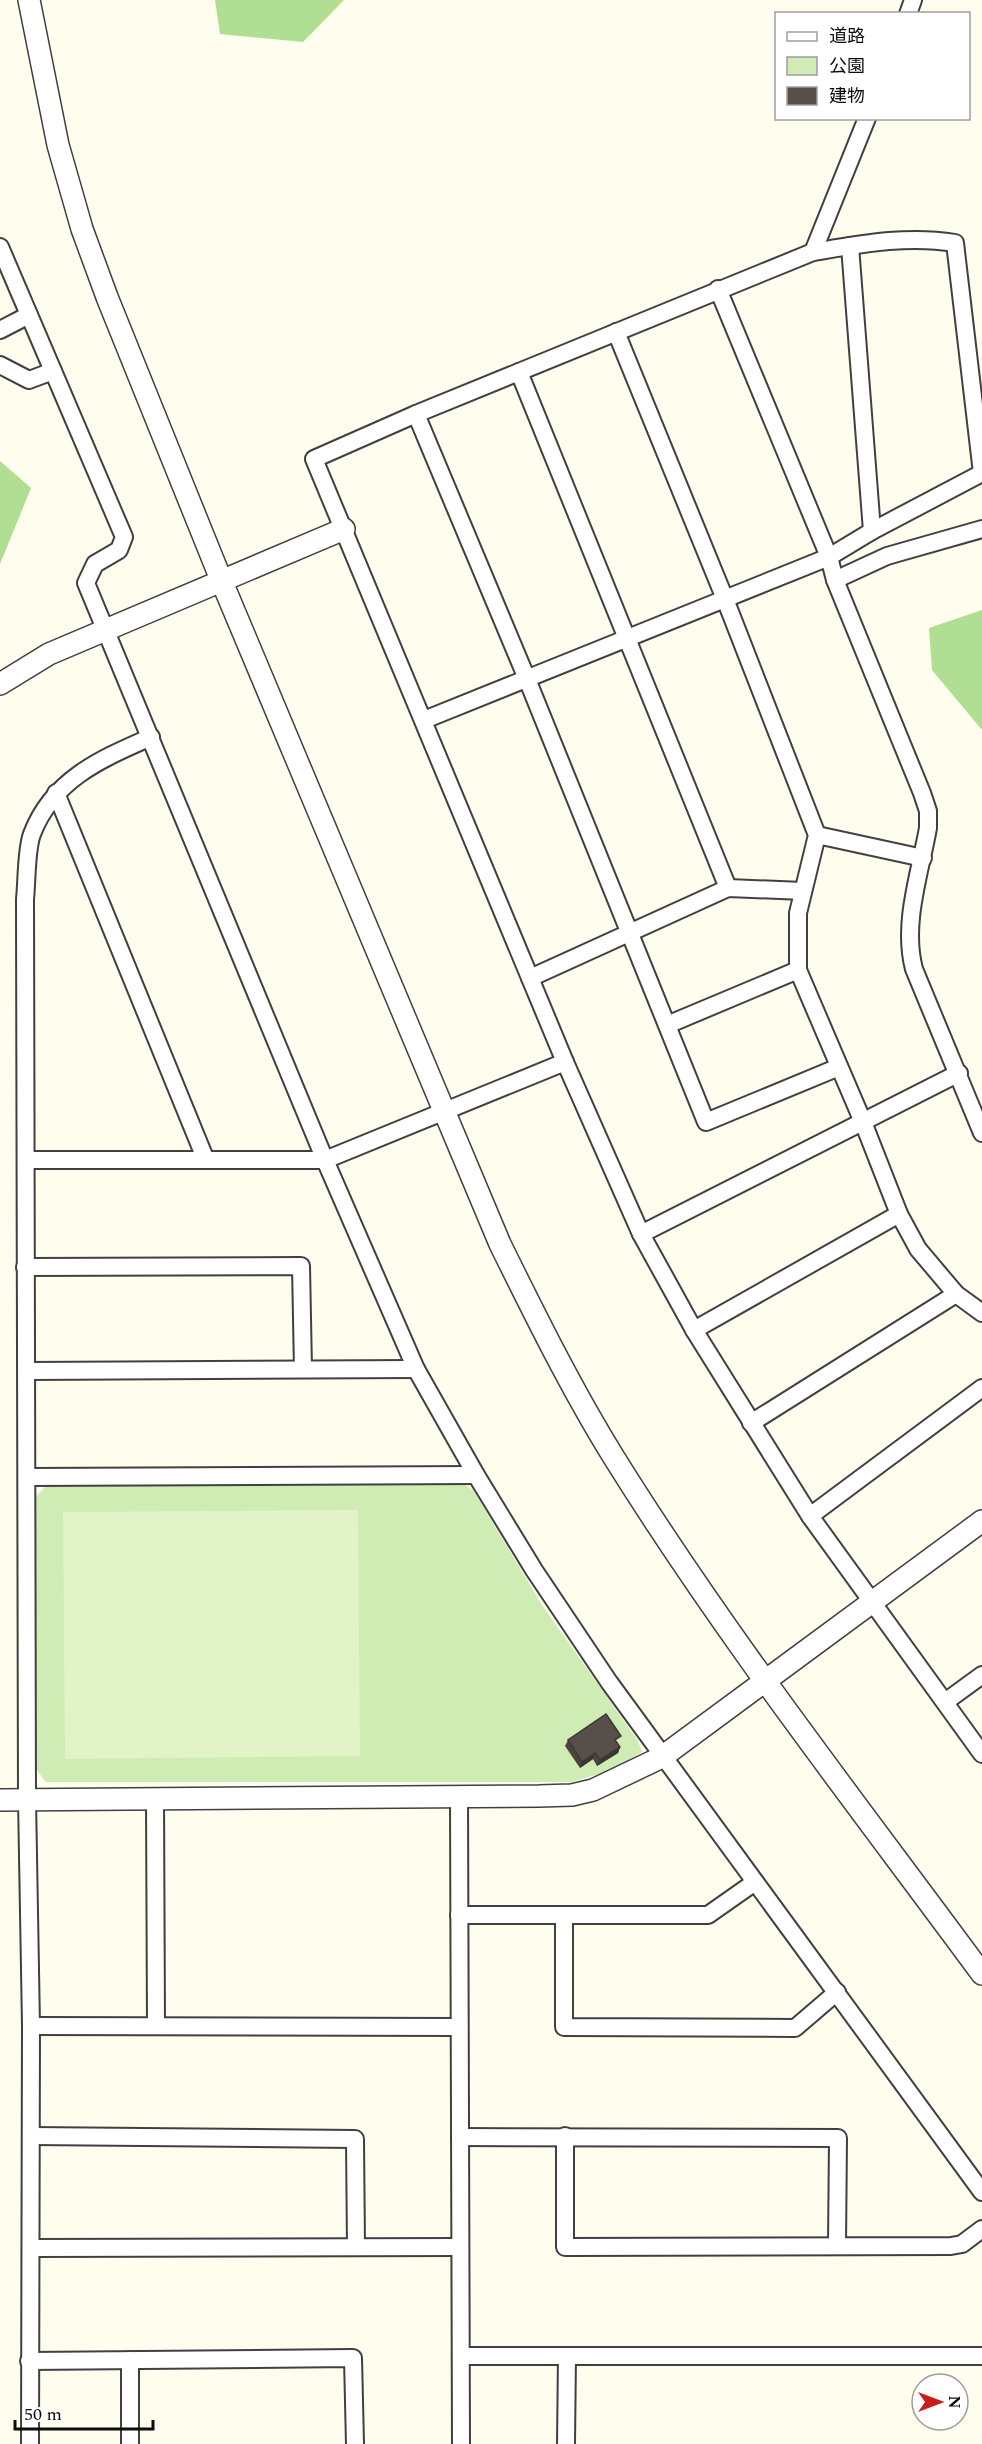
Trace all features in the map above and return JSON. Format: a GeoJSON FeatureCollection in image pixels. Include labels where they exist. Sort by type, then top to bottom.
{"type":"FeatureCollection","features":[{"type":"Feature","properties":{"kind":"street"},"geometry":{"type":"LineString","coordinates":[[29,0],[58,145],[82,229],[222,582],[500,1244],[535,1316],[612,1453],[658,1527],[766,1680],[982,1974]]}},
{"type":"Feature","properties":{"kind":"street"},"geometry":{"type":"LineString","coordinates":[[813,252],[866,120]]}},
{"type":"Feature","properties":{"kind":"street"},"geometry":{"type":"LineString","coordinates":[[424,720],[829,557],[872,531],[982,473],[955,243],[930,239],[882,240],[813,252],[416,414],[314,459],[565,1062],[641,1234],[694,1330],[810,1516],[982,1754]]}},
{"type":"Feature","properties":{"kind":"street"},"geometry":{"type":"LineString","coordinates":[[850,246],[872,531]]}},
{"type":"Feature","properties":{"kind":"street"},"geometry":{"type":"LineString","coordinates":[[0,247],[124,537],[120,550],[95,564],[86,582],[325,1160],[417,1369],[476,1475],[534,1570],[662,1757],[982,2192]]}},
{"type":"Feature","properties":{"kind":"street"},"geometry":{"type":"LineString","coordinates":[[718,289],[829,557],[835,580],[928,811],[928,828],[909,951],[914,969],[982,1132]]}},
{"type":"Feature","properties":{"kind":"street"},"geometry":{"type":"LineString","coordinates":[[0,330],[29,315]]}},
{"type":"Feature","properties":{"kind":"street"},"geometry":{"type":"LineString","coordinates":[[616,332],[725,599],[817,835],[798,913],[798,970],[863,1122],[899,1214],[918,1249],[956,1294],[982,1313]]}},
{"type":"Feature","properties":{"kind":"street"},"geometry":{"type":"LineString","coordinates":[[0,365],[29,380],[53,371]]}},
{"type":"Feature","properties":{"kind":"street"},"geometry":{"type":"LineString","coordinates":[[519,372],[728,888]]}},
{"type":"Feature","properties":{"kind":"street"},"geometry":{"type":"LineString","coordinates":[[416,414],[527,679],[706,1122],[839,1067]]}},
{"type":"Feature","properties":{"kind":"street"},"geometry":{"type":"LineString","coordinates":[[835,580],[887,556],[982,529]]}},
{"type":"Feature","properties":{"kind":"street"},"geometry":{"type":"LineString","coordinates":[[0,684],[48,654],[344,530]]}},
{"type":"Feature","properties":{"kind":"street"},"geometry":{"type":"LineString","coordinates":[[30,2444],[31,2026],[27,1799],[25,899],[31,835],[56,793],[74,775],[102,758],[151,737]]}},
{"type":"Feature","properties":{"kind":"street"},"geometry":{"type":"LineString","coordinates":[[56,793],[205,1158]]}},
{"type":"Feature","properties":{"kind":"street"},"geometry":{"type":"LineString","coordinates":[[817,835],[923,858]]}},
{"type":"Feature","properties":{"kind":"street"},"geometry":{"type":"LineString","coordinates":[[530,978],[728,888],[803,891]]}},
{"type":"Feature","properties":{"kind":"street"},"geometry":{"type":"LineString","coordinates":[[667,1025],[798,970]]}},
{"type":"Feature","properties":{"kind":"street"},"geometry":{"type":"LineString","coordinates":[[26,1160],[205,1158],[325,1160],[565,1062]]}},
{"type":"Feature","properties":{"kind":"street"},"geometry":{"type":"LineString","coordinates":[[641,1234],[959,1073]]}},
{"type":"Feature","properties":{"kind":"street"},"geometry":{"type":"LineString","coordinates":[[694,1330],[899,1214]]}},
{"type":"Feature","properties":{"kind":"street"},"geometry":{"type":"LineString","coordinates":[[25,1267],[301,1266],[303,1369]]}},
{"type":"Feature","properties":{"kind":"street"},"geometry":{"type":"LineString","coordinates":[[751,1424],[956,1294]]}},
{"type":"Feature","properties":{"kind":"street"},"geometry":{"type":"LineString","coordinates":[[27,1371],[417,1369]]}},
{"type":"Feature","properties":{"kind":"street"},"geometry":{"type":"LineString","coordinates":[[810,1516],[982,1388]]}},
{"type":"Feature","properties":{"kind":"street"},"geometry":{"type":"LineString","coordinates":[[27,1477],[476,1475]]}},
{"type":"Feature","properties":{"kind":"street"},"geometry":{"type":"LineString","coordinates":[[0,1800],[572,1795],[593,1790],[662,1757],[982,1521]]}},
{"type":"Feature","properties":{"kind":"street"},"geometry":{"type":"LineString","coordinates":[[945,1702],[982,1675]]}},
{"type":"Feature","properties":{"kind":"street"},"geometry":{"type":"LineString","coordinates":[[459,1796],[461,2444]]}},
{"type":"Feature","properties":{"kind":"street"},"geometry":{"type":"LineString","coordinates":[[155,1798],[156,2026]]}},
{"type":"Feature","properties":{"kind":"street"},"geometry":{"type":"LineString","coordinates":[[459,1915],[708,1915],[755,1882]]}},
{"type":"Feature","properties":{"kind":"street"},"geometry":{"type":"LineString","coordinates":[[564,1916],[564,2027],[795,2028],[837,1992]]}},
{"type":"Feature","properties":{"kind":"street"},"geometry":{"type":"LineString","coordinates":[[31,2026],[459,2027]]}},
{"type":"Feature","properties":{"kind":"street"},"geometry":{"type":"LineString","coordinates":[[31,2136],[355,2139],[356,2247]]}},
{"type":"Feature","properties":{"kind":"street"},"geometry":{"type":"LineString","coordinates":[[565,2136],[566,2247],[951,2246],[962,2244],[982,2229]]}},
{"type":"Feature","properties":{"kind":"street"},"geometry":{"type":"LineString","coordinates":[[460,2137],[838,2138],[837,2245]]}},
{"type":"Feature","properties":{"kind":"street"},"geometry":{"type":"LineString","coordinates":[[31,2248],[460,2247]]}},
{"type":"Feature","properties":{"kind":"street"},"geometry":{"type":"LineString","coordinates":[[461,2356],[982,2356]]}},
{"type":"Feature","properties":{"kind":"street"},"geometry":{"type":"LineString","coordinates":[[566,2444],[567,2356]]}},
{"type":"Feature","properties":{"kind":"street"},"geometry":{"type":"LineString","coordinates":[[29,2361],[353,2358],[355,2444]]}},
{"type":"Feature","properties":{"kind":"street"},"geometry":{"type":"LineString","coordinates":[[130,2360],[130,2444]]}},
{"type":"Feature","properties":{"kind":"green space"},"geometry":{"type":"Polygon","coordinates":[[[215,0],[344,0],[303,42],[220,34],[215,0]]]}},
{"type":"Feature","properties":{"kind":"green space"},"geometry":{"type":"Polygon","coordinates":[[[0,461],[31,488],[0,564],[0,461]]]}},
{"type":"Feature","properties":{"kind":"green space"},"geometry":{"type":"Polygon","coordinates":[[[982,610],[982,730],[932,670],[929,628],[982,610]]]}},
{"type":"Feature","properties":{"kind":"green space"},"geometry":{"type":"Polygon","coordinates":[[[461,1482],[473,1490],[542,1605],[638,1741],[642,1752],[613,1770],[571,1782],[46,1782],[36,1769],[35,1497],[47,1485],[461,1482]]]}},
{"type":"Feature","properties":{"kind":"green space"},"geometry":{"type":"Polygon","coordinates":[[[358,1510],[360,1756],[65,1759],[63,1512],[358,1510]]]}},
{"type":"Feature","properties":{"kind":"building"},"geometry":{"type":"Polygon","coordinates":[[[606,1714],[621,1736],[615,1740],[620,1747],[600,1760],[595,1753],[582,1762],[568,1740],[606,1714]]]}}]}
